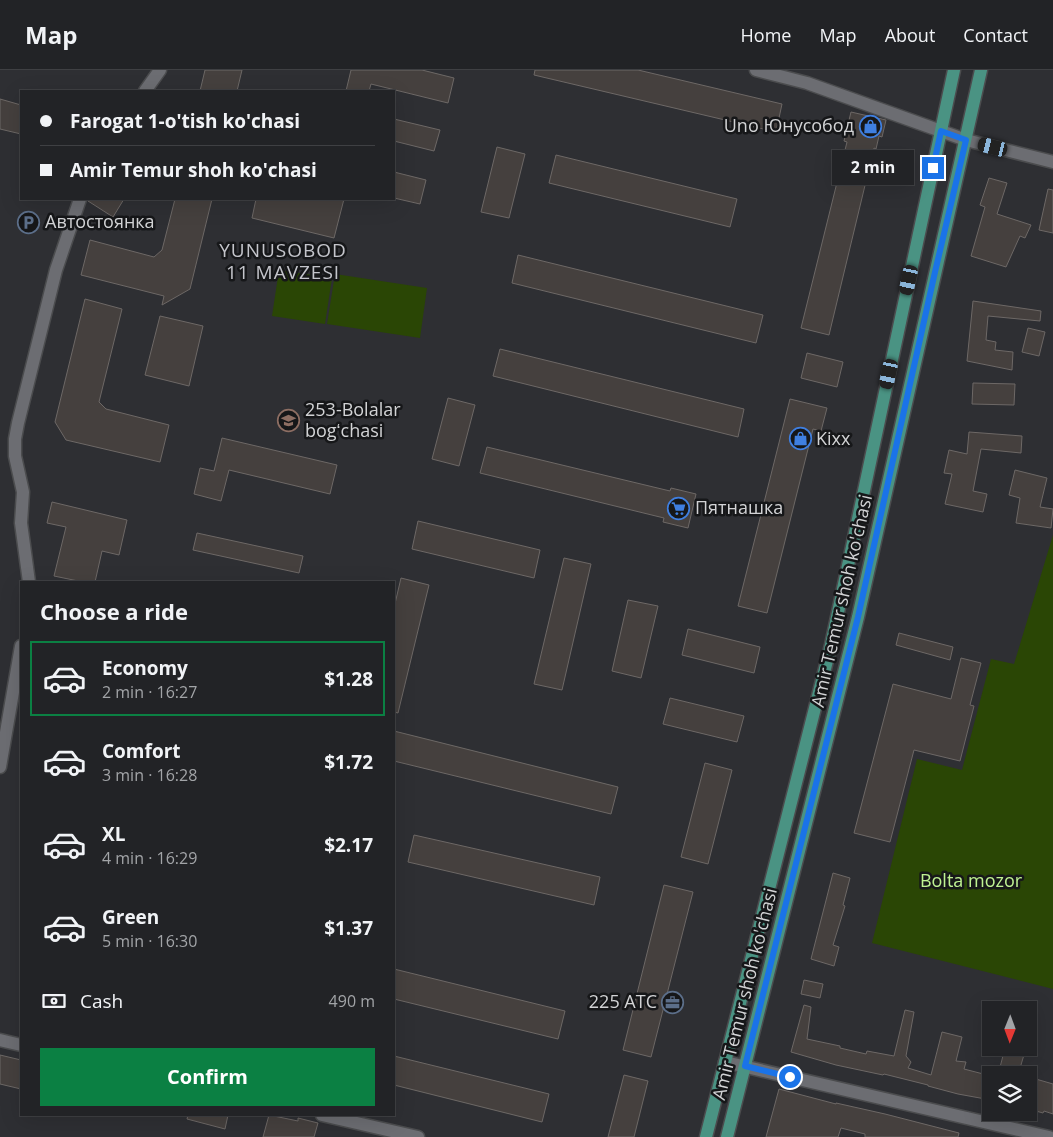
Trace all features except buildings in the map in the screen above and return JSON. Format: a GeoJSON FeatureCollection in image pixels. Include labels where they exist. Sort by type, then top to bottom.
{"type":"FeatureCollection","features":[{"type":"Feature","properties":{"kind":"main road","name":"Amir Temur shoh ko'chasi"},"geometry":{"type":"LineString","coordinates":[[706,1137],[831,645],[954,70]]}},
{"type":"Feature","properties":{"kind":"main road","name":"Amir Temur shoh ko'chasi"},"geometry":{"type":"LineString","coordinates":[[727,1137],[858,617],[981,70]]}},
{"type":"Feature","properties":{"kind":"street"},"geometry":{"type":"LineString","coordinates":[[146,90],[160,70]]}},
{"type":"Feature","properties":{"kind":"street"},"geometry":{"type":"LineString","coordinates":[[756,70],[807,83],[966,140],[1053,162]]}},
{"type":"Feature","properties":{"kind":"street"},"geometry":{"type":"LineString","coordinates":[[29,581],[21,523],[23,492],[15,456],[15,439],[56,270],[80,200]]}},
{"type":"Feature","properties":{"kind":"street"},"geometry":{"type":"LineString","coordinates":[[0,767],[15,718],[20,658]]}},
{"type":"Feature","properties":{"kind":"street"},"geometry":{"type":"LineString","coordinates":[[0,1040],[20,1045]]}},
{"type":"Feature","properties":{"kind":"street"},"geometry":{"type":"LineString","coordinates":[[725,1062],[998,1131],[1049,1137]]}},
{"type":"Feature","properties":{"kind":"street"},"geometry":{"type":"LineString","coordinates":[[326,1116],[418,1137]]}},
{"type":"Feature","properties":{"kind":"green space"},"geometry":{"type":"Polygon","coordinates":[[[279,270],[332,278],[325,324],[272,316],[279,270]]]}},
{"type":"Feature","properties":{"kind":"green space"},"geometry":{"type":"Polygon","coordinates":[[[335,274],[427,288],[420,338],[327,324],[335,274]]]}},
{"type":"Feature","properties":{"kind":"green space","name":"Bolta mozor"},"geometry":{"type":"Polygon","coordinates":[[[1053,535],[1053,989],[872,943],[917,759],[962,770],[991,659],[1014,664],[1053,535]]]}},
{"type":"Feature","properties":{"kind":"place","name":"Uno Юнусобод"},"geometry":{"type":"Point","coordinates":[870,126]}},
{"type":"Feature","properties":{"kind":"place","name":"Автостоянка"},"geometry":{"type":"Point","coordinates":[29,222]}},
{"type":"Feature","properties":{"kind":"place","name":"253-Bolalar bogʻchasi"},"geometry":{"type":"Point","coordinates":[289,420]}},
{"type":"Feature","properties":{"kind":"place","name":"Kixx"},"geometry":{"type":"Point","coordinates":[800,439]}},
{"type":"Feature","properties":{"kind":"place","name":"Пятнашка"},"geometry":{"type":"Point","coordinates":[679,508]}},
{"type":"Feature","properties":{"kind":"place","name":"225 АТС"},"geometry":{"type":"Point","coordinates":[673,1002]}},
{"type":"Feature","properties":{"kind":"district","name":"YUNUSOBOD 11 MAVZESI"},"geometry":{"type":"Point","coordinates":[283,261]}},
{"type":"Feature","properties":{"kind":"route"},"geometry":{"type":"LineString","coordinates":[[790,1077],[745,1066],[858,617],[966,140],[941,131],[933,168]]}}]}
